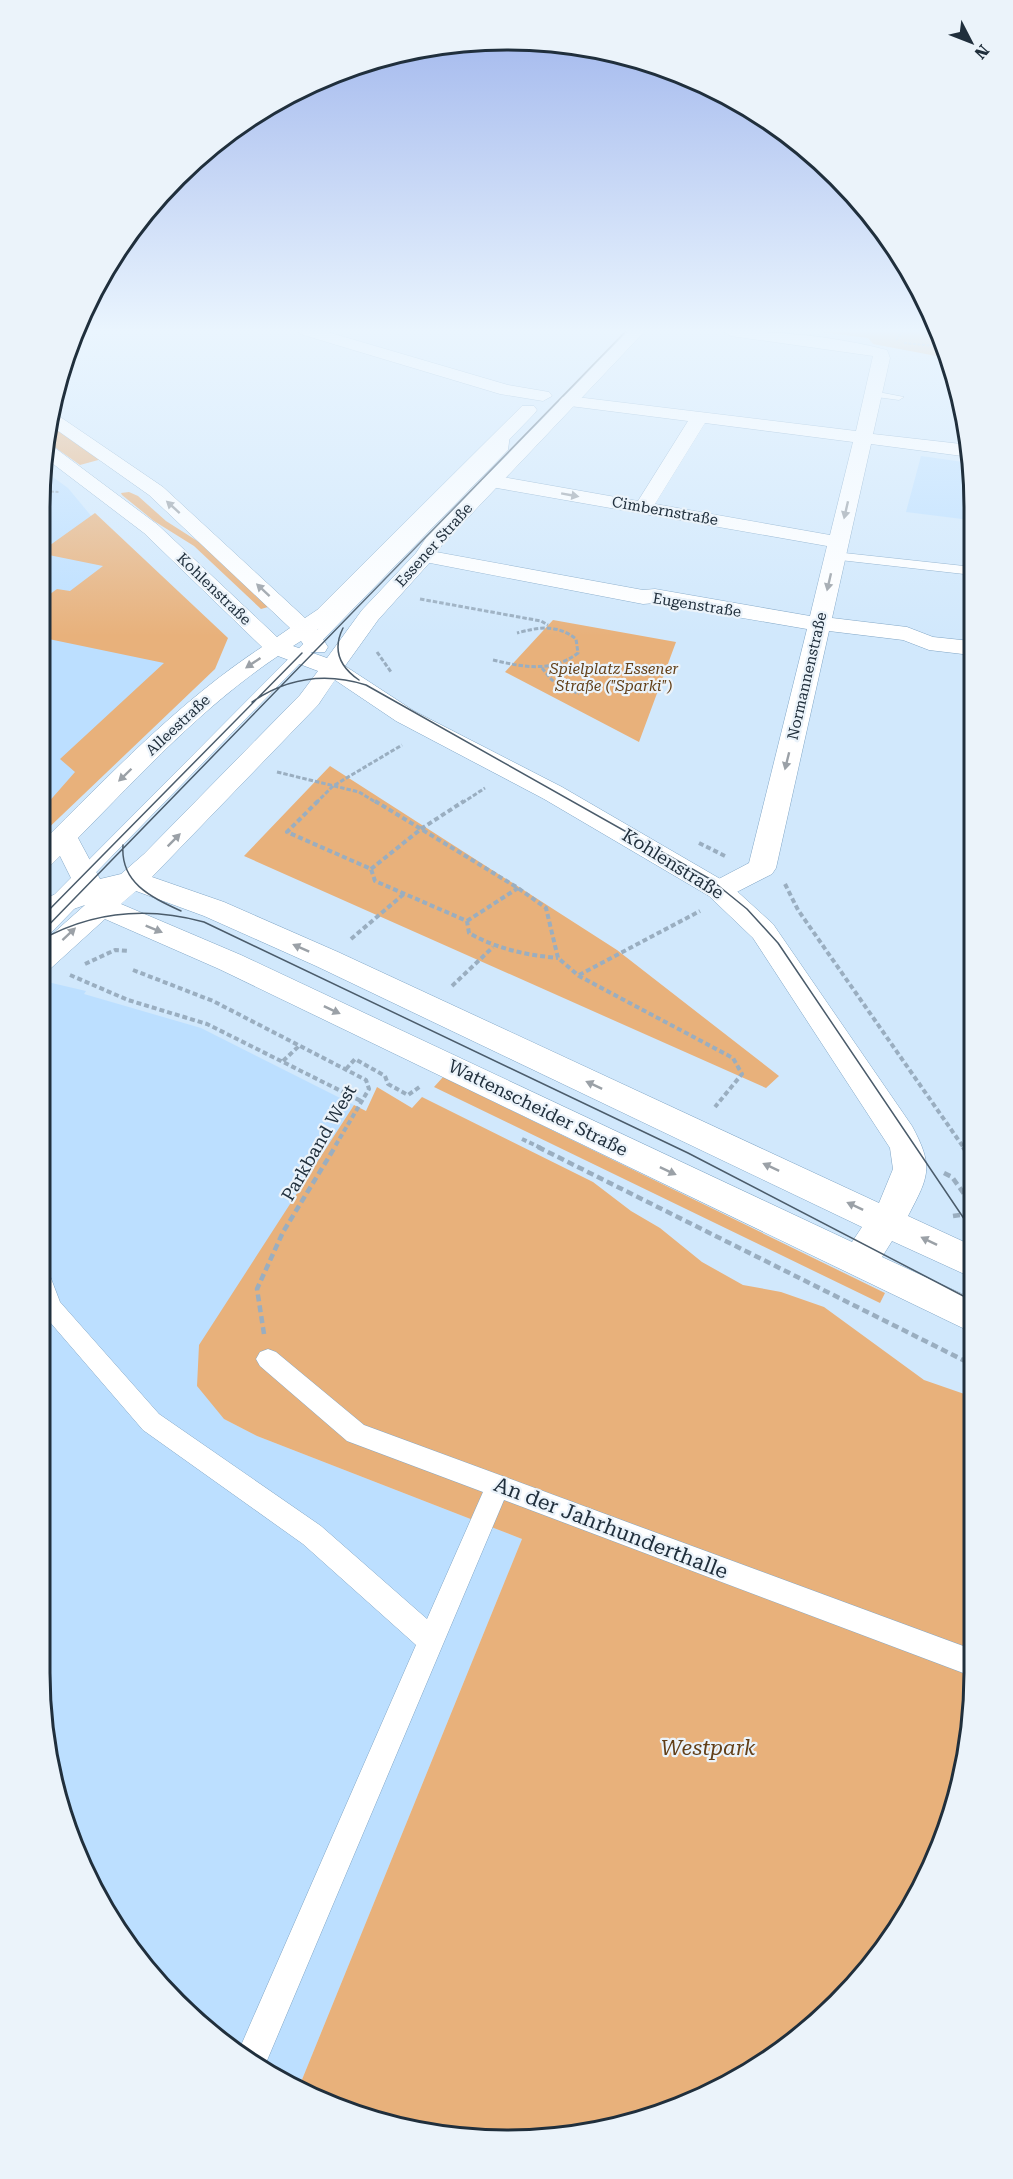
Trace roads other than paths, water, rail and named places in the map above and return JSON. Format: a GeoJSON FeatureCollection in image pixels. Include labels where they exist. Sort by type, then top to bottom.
{"type":"FeatureCollection","features":[{"type":"Feature","properties":{"kind":"street","name":"Kohlenstraße"},"geometry":{"type":"LineString","coordinates":[[74,433],[144,481],[313,651],[364,692],[646,846],[723,893],[763,931],[900,1135],[909,1155],[909,1175],[905,1186],[859,1262]]}},
{"type":"Feature","properties":{"kind":"street","name":"Essener Straße"},"geometry":{"type":"LineString","coordinates":[[313,651],[345,596],[506,433]]}},
{"type":"Feature","properties":{"kind":"street","name":"Essener Straße"},"geometry":{"type":"LineString","coordinates":[[313,651],[370,615],[425,556],[433,542],[538,433]]}},
{"type":"Feature","properties":{"kind":"street"},"geometry":{"type":"LineString","coordinates":[[644,507],[690,433]]}},
{"type":"Feature","properties":{"kind":"street"},"geometry":{"type":"LineString","coordinates":[[819,433],[960,450]]}},
{"type":"Feature","properties":{"kind":"street","name":"Normannenstraße"},"geometry":{"type":"LineString","coordinates":[[723,893],[762,868],[864,433]]}},
{"type":"Feature","properties":{"kind":"street","name":"Kohlenstraße"},"geometry":{"type":"LineString","coordinates":[[52,454],[151,529],[276,648],[313,651]]}},
{"type":"Feature","properties":{"kind":"street"},"geometry":{"type":"LineString","coordinates":[[106,493],[144,481]]}},
{"type":"Feature","properties":{"kind":"street","name":"Cimbernstraße"},"geometry":{"type":"LineString","coordinates":[[491,481],[644,507],[836,549]]}},
{"type":"Feature","properties":{"kind":"street","name":"Eugenstraße"},"geometry":{"type":"LineString","coordinates":[[425,556],[605,588],[643,597],[655,596],[790,620],[907,634],[929,643],[964,647]]}},
{"type":"Feature","properties":{"kind":"street","name":"Alleestraße"},"geometry":{"type":"LineString","coordinates":[[50,849],[184,717],[230,678],[276,648]]}},
{"type":"Feature","properties":{"kind":"street"},"geometry":{"type":"LineString","coordinates":[[71,899],[132,880],[247,765],[309,700],[313,651]]}},
{"type":"Feature","properties":{"kind":"street"},"geometry":{"type":"LineString","coordinates":[[52,967],[71,899],[63,835]]}},
{"type":"Feature","properties":{"kind":"street"},"geometry":{"type":"LineString","coordinates":[[132,880],[214,909],[327,959],[964,1259]]}},
{"type":"Feature","properties":{"kind":"street","name":"Wattenscheider Straße"},"geometry":{"type":"LineString","coordinates":[[71,899],[230,962],[964,1313]]}},
{"type":"Feature","properties":{"kind":"lane"},"geometry":{"type":"LineString","coordinates":[[50,923],[455,508],[474,499]]}},
{"type":"Feature","properties":{"kind":"lane"},"geometry":{"type":"LineString","coordinates":[[836,549],[964,570]]}},
{"type":"Feature","properties":{"kind":"lane"},"geometry":{"type":"LineString","coordinates":[[50,1304],[151,1422],[312,1535],[430,1640]]}},
{"type":"Feature","properties":{"kind":"lane","name":"An der Jahrhunderthalle"},"geometry":{"type":"LineString","coordinates":[[268,1359],[356,1433],[964,1660]]}},
{"type":"Feature","properties":{"kind":"lane"},"geometry":{"type":"LineString","coordinates":[[254,2053],[498,1485]]}},
{"type":"Feature","properties":{"kind":"tram line"},"geometry":{"type":"LineString","coordinates":[[280,687],[527,433]]}},
{"type":"Feature","properties":{"kind":"tram line"},"geometry":{"type":"LineString","coordinates":[[343,628],[338,651],[343,664],[359,680]]}},
{"type":"Feature","properties":{"kind":"tram line"},"geometry":{"type":"LineString","coordinates":[[256,699],[302,653]]}},
{"type":"Feature","properties":{"kind":"tram line"},"geometry":{"type":"LineString","coordinates":[[280,687],[321,678],[366,685],[710,879],[747,909],[778,943],[964,1219]]}},
{"type":"Feature","properties":{"kind":"tram line"},"geometry":{"type":"LineString","coordinates":[[123,849],[280,687]]}},
{"type":"Feature","properties":{"kind":"tram line"},"geometry":{"type":"LineString","coordinates":[[256,699],[280,687]]}},
{"type":"Feature","properties":{"kind":"tram line"},"geometry":{"type":"LineString","coordinates":[[50,909],[256,699]]}},
{"type":"Feature","properties":{"kind":"tram line"},"geometry":{"type":"LineString","coordinates":[[252,702],[256,699]]}},
{"type":"Feature","properties":{"kind":"tram line"},"geometry":{"type":"LineString","coordinates":[[50,924],[123,849]]}},
{"type":"Feature","properties":{"kind":"tram line"},"geometry":{"type":"LineString","coordinates":[[123,849],[123,858],[132,879],[149,894],[181,911]]}},
{"type":"Feature","properties":{"kind":"tram line"},"geometry":{"type":"LineString","coordinates":[[50,936],[79,923],[120,914],[161,914],[204,922],[688,1153],[964,1296]]}},
{"type":"Feature","properties":{"kind":"park label","name":"Spielplatz Essener Straße (\"Sparki\")"},"geometry":{"type":"Point","coordinates":[614,678]}},
{"type":"Feature","properties":{"kind":"park label","name":"Westpark"},"geometry":{"type":"Point","coordinates":[708,1748]}}]}
